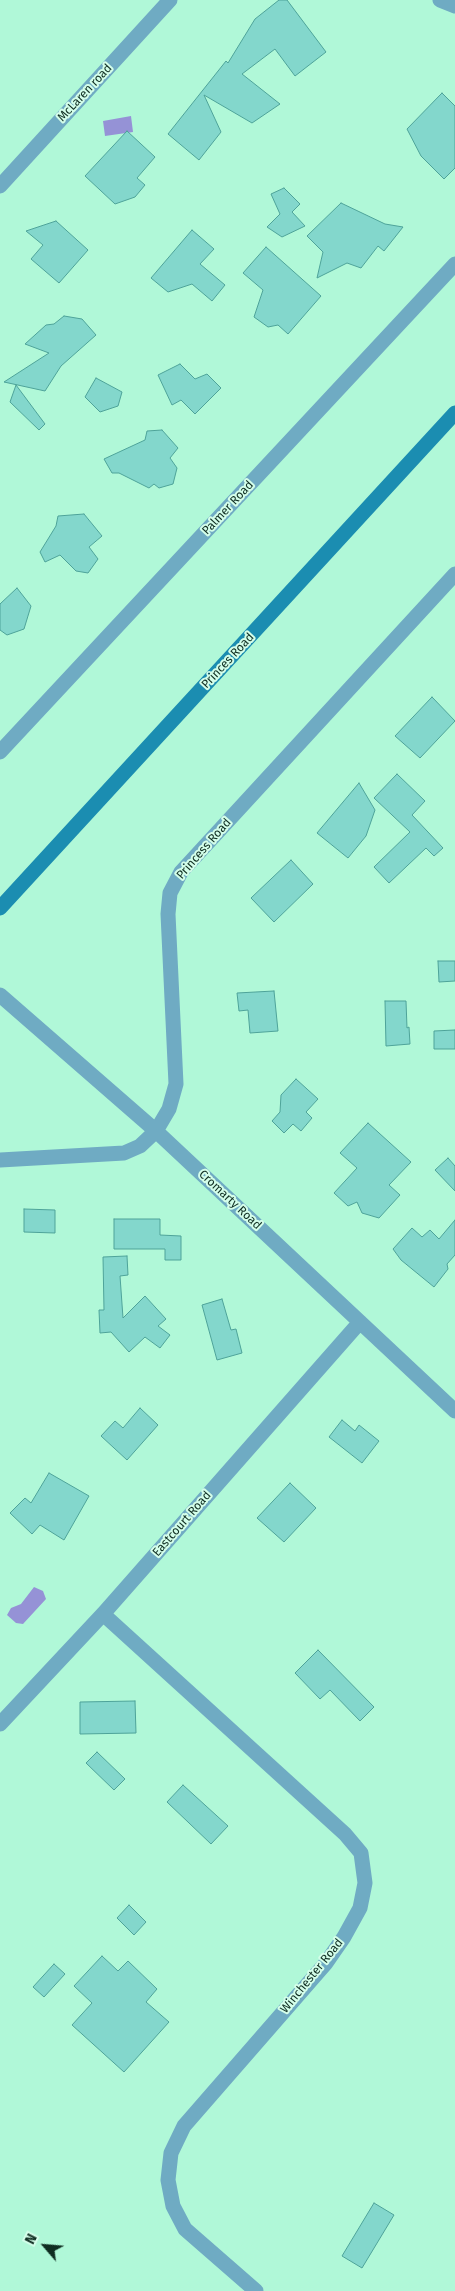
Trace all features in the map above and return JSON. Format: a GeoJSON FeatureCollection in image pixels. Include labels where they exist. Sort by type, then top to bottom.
{"type":"FeatureCollection","features":[{"type":"Feature","properties":{"kind":"main road","name":"Princes Road"},"geometry":{"type":"LineString","coordinates":[[0,908],[455,413]]}},
{"type":"Feature","properties":{"kind":"street","name":"McLaren road"},"geometry":{"type":"LineString","coordinates":[[0,186],[170,0]]}},
{"type":"Feature","properties":{"kind":"street"},"geometry":{"type":"LineString","coordinates":[[440,0],[455,6]]}},
{"type":"Feature","properties":{"kind":"street","name":"Palmer Road"},"geometry":{"type":"LineString","coordinates":[[0,752],[455,264]]}},
{"type":"Feature","properties":{"kind":"street","name":"Princess Road"},"geometry":{"type":"LineString","coordinates":[[0,1160],[124,1153],[140,1146],[156,1131],[169,1109],[176,1084],[168,914],[170,893],[181,872],[455,574]]}},
{"type":"Feature","properties":{"kind":"street","name":"Cromarty Road"},"geometry":{"type":"LineString","coordinates":[[0,995],[156,1131],[455,1411]]}},
{"type":"Feature","properties":{"kind":"street","name":"Eastcourt Road"},"geometry":{"type":"LineString","coordinates":[[0,1724],[103,1614],[360,1322]]}},
{"type":"Feature","properties":{"kind":"street","name":"Winchester Road"},"geometry":{"type":"LineString","coordinates":[[103,1614],[337,1827],[361,1853],[365,1883],[360,1908],[344,1937],[326,1963],[184,2126],[171,2153],[168,2180],[173,2206],[185,2229],[256,2291]]}},
{"type":"Feature","properties":{"kind":"shaded area"},"geometry":{"type":"Polygon","coordinates":[[[131,116],[133,132],[105,136],[103,121],[131,116]]]}},
{"type":"Feature","properties":{"kind":"shaded area"},"geometry":{"type":"Polygon","coordinates":[[[34,1587],[43,1591],[46,1599],[23,1624],[16,1623],[7,1615],[11,1608],[21,1604],[34,1587]]]}},
{"type":"Feature","properties":{"kind":"building"},"geometry":{"type":"Polygon","coordinates":[[[279,0],[287,0],[326,52],[295,76],[275,49],[242,74],[280,104],[252,123],[204,95],[221,132],[199,160],[168,134],[226,61],[228,63],[255,19],[279,0]]]}},
{"type":"Feature","properties":{"kind":"building"},"geometry":{"type":"Polygon","coordinates":[[[442,93],[455,106],[455,168],[444,179],[421,156],[407,129],[442,93]]]}},
{"type":"Feature","properties":{"kind":"building"},"geometry":{"type":"Polygon","coordinates":[[[127,131],[155,157],[137,178],[145,185],[135,197],[115,204],[85,176],[127,131]]]}},
{"type":"Feature","properties":{"kind":"building"},"geometry":{"type":"Polygon","coordinates":[[[284,188],[300,204],[292,212],[305,226],[282,237],[267,227],[280,214],[271,194],[284,188]]]}},
{"type":"Feature","properties":{"kind":"building"},"geometry":{"type":"Polygon","coordinates":[[[341,203],[385,224],[403,227],[384,251],[378,246],[361,268],[347,263],[317,278],[323,252],[307,236],[341,203]]]}},
{"type":"Feature","properties":{"kind":"building"},"geometry":{"type":"Polygon","coordinates":[[[56,221],[88,250],[59,283],[31,259],[43,245],[26,231],[56,221]]]}},
{"type":"Feature","properties":{"kind":"building"},"geometry":{"type":"Polygon","coordinates":[[[192,230],[214,249],[200,264],[225,285],[212,301],[192,284],[168,292],[151,278],[192,230]]]}},
{"type":"Feature","properties":{"kind":"building"},"geometry":{"type":"Polygon","coordinates":[[[266,247],[321,296],[288,334],[278,325],[268,327],[254,317],[263,290],[243,273],[266,247]]]}},
{"type":"Feature","properties":{"kind":"building"},"geometry":{"type":"Polygon","coordinates":[[[64,316],[82,319],[96,335],[61,366],[45,391],[4,382],[49,353],[25,344],[46,325],[54,324],[64,316]]]}},
{"type":"Feature","properties":{"kind":"building"},"geometry":{"type":"Polygon","coordinates":[[[180,364],[195,379],[207,374],[221,388],[195,414],[181,400],[172,405],[158,375],[180,364]]]}},
{"type":"Feature","properties":{"kind":"building"},"geometry":{"type":"Polygon","coordinates":[[[96,378],[122,392],[118,406],[100,412],[85,397],[96,378]]]}},
{"type":"Feature","properties":{"kind":"building"},"geometry":{"type":"Polygon","coordinates":[[[16,385],[45,424],[39,430],[10,402],[16,385]]]}},
{"type":"Feature","properties":{"kind":"building"},"geometry":{"type":"Polygon","coordinates":[[[162,430],[178,448],[170,458],[177,468],[173,484],[159,488],[154,484],[149,488],[119,473],[112,473],[104,459],[145,440],[147,431],[162,430]]]}},
{"type":"Feature","properties":{"kind":"building"},"geometry":{"type":"Polygon","coordinates":[[[84,514],[102,536],[89,547],[98,559],[88,573],[76,571],[60,555],[45,562],[40,552],[56,526],[58,516],[84,514]]]}},
{"type":"Feature","properties":{"kind":"building"},"geometry":{"type":"Polygon","coordinates":[[[17,588],[31,606],[24,629],[7,635],[0,630],[0,604],[17,588]]]}},
{"type":"Feature","properties":{"kind":"building"},"geometry":{"type":"Polygon","coordinates":[[[432,697],[455,721],[420,758],[395,736],[432,697]]]}},
{"type":"Feature","properties":{"kind":"building"},"geometry":{"type":"Polygon","coordinates":[[[397,774],[425,801],[412,815],[443,848],[434,856],[426,848],[389,883],[374,867],[410,832],[374,798],[397,774]]]}},
{"type":"Feature","properties":{"kind":"building"},"geometry":{"type":"Polygon","coordinates":[[[359,783],[375,810],[366,836],[348,858],[317,833],[359,783]]]}},
{"type":"Feature","properties":{"kind":"building"},"geometry":{"type":"Polygon","coordinates":[[[291,860],[313,884],[274,922],[251,898],[291,860]]]}},
{"type":"Feature","properties":{"kind":"building"},"geometry":{"type":"Polygon","coordinates":[[[438,961],[455,961],[455,981],[439,982],[438,961]]]}},
{"type":"Feature","properties":{"kind":"building"},"geometry":{"type":"Polygon","coordinates":[[[274,991],[278,1031],[250,1033],[248,1010],[239,1011],[237,993],[274,991]]]}},
{"type":"Feature","properties":{"kind":"building"},"geometry":{"type":"Polygon","coordinates":[[[385,1001],[406,1001],[407,1028],[409,1027],[410,1044],[386,1046],[385,1001]]]}},
{"type":"Feature","properties":{"kind":"building"},"geometry":{"type":"Polygon","coordinates":[[[455,1030],[455,1049],[434,1049],[434,1031],[455,1030]]]}},
{"type":"Feature","properties":{"kind":"building"},"geometry":{"type":"Polygon","coordinates":[[[296,1079],[318,1099],[306,1112],[312,1118],[301,1131],[293,1124],[284,1133],[272,1121],[280,1112],[281,1095],[296,1079]]]}},
{"type":"Feature","properties":{"kind":"building"},"geometry":{"type":"Polygon","coordinates":[[[368,1123],[411,1162],[389,1185],[400,1195],[379,1218],[362,1213],[357,1202],[348,1206],[334,1193],[357,1168],[340,1153],[368,1123]]]}},
{"type":"Feature","properties":{"kind":"building"},"geometry":{"type":"Polygon","coordinates":[[[448,1158],[455,1166],[455,1191],[435,1170],[448,1158]]]}},
{"type":"Feature","properties":{"kind":"building"},"geometry":{"type":"Polygon","coordinates":[[[24,1209],[55,1210],[55,1233],[24,1232],[24,1209]]]}},
{"type":"Feature","properties":{"kind":"building"},"geometry":{"type":"Polygon","coordinates":[[[114,1219],[160,1219],[160,1235],[181,1236],[181,1260],[165,1260],[165,1249],[114,1249],[114,1219]]]}},
{"type":"Feature","properties":{"kind":"building"},"geometry":{"type":"Polygon","coordinates":[[[455,1220],[455,1255],[447,1264],[448,1269],[434,1287],[401,1260],[393,1249],[412,1228],[422,1237],[430,1230],[439,1239],[455,1220]]]}},
{"type":"Feature","properties":{"kind":"building"},"geometry":{"type":"Polygon","coordinates":[[[127,1256],[128,1275],[120,1276],[123,1318],[145,1296],[166,1319],[158,1326],[170,1335],[160,1348],[145,1337],[129,1352],[111,1332],[100,1333],[99,1310],[104,1310],[103,1257],[127,1256]]]}},
{"type":"Feature","properties":{"kind":"building"},"geometry":{"type":"Polygon","coordinates":[[[222,1299],[231,1330],[236,1329],[242,1353],[217,1360],[202,1305],[222,1299]]]}},
{"type":"Feature","properties":{"kind":"building"},"geometry":{"type":"Polygon","coordinates":[[[140,1408],[158,1425],[127,1460],[101,1436],[115,1421],[123,1428],[140,1408]]]}},
{"type":"Feature","properties":{"kind":"building"},"geometry":{"type":"Polygon","coordinates":[[[342,1420],[355,1431],[359,1425],[379,1441],[362,1463],[329,1437],[342,1420]]]}},
{"type":"Feature","properties":{"kind":"building"},"geometry":{"type":"Polygon","coordinates":[[[49,1473],[89,1496],[64,1540],[40,1525],[32,1534],[10,1513],[25,1498],[31,1503],[49,1473]]]}},
{"type":"Feature","properties":{"kind":"building"},"geometry":{"type":"Polygon","coordinates":[[[290,1483],[316,1508],[284,1542],[257,1518],[290,1483]]]}},
{"type":"Feature","properties":{"kind":"building"},"geometry":{"type":"Polygon","coordinates":[[[318,1650],[374,1707],[360,1721],[330,1690],[320,1699],[295,1673],[318,1650]]]}},
{"type":"Feature","properties":{"kind":"building"},"geometry":{"type":"Polygon","coordinates":[[[135,1701],[136,1733],[80,1734],[80,1702],[135,1701]]]}},
{"type":"Feature","properties":{"kind":"building"},"geometry":{"type":"Polygon","coordinates":[[[97,1752],[125,1779],[114,1790],[86,1763],[97,1752]]]}},
{"type":"Feature","properties":{"kind":"building"},"geometry":{"type":"Polygon","coordinates":[[[183,1785],[228,1826],[211,1844],[167,1802],[183,1785]]]}},
{"type":"Feature","properties":{"kind":"building"},"geometry":{"type":"Polygon","coordinates":[[[129,1905],[146,1922],[134,1935],[117,1918],[129,1905]]]}},
{"type":"Feature","properties":{"kind":"building"},"geometry":{"type":"Polygon","coordinates":[[[102,1956],[118,1971],[128,1961],[157,1989],[146,2002],[169,2022],[124,2072],[72,2025],[92,2003],[74,1986],[102,1956]]]}},
{"type":"Feature","properties":{"kind":"building"},"geometry":{"type":"Polygon","coordinates":[[[54,1964],[65,1974],[44,1997],[33,1987],[54,1964]]]}},
{"type":"Feature","properties":{"kind":"building"},"geometry":{"type":"Polygon","coordinates":[[[374,2203],[394,2215],[362,2268],[342,2256],[374,2203]]]}}]}
